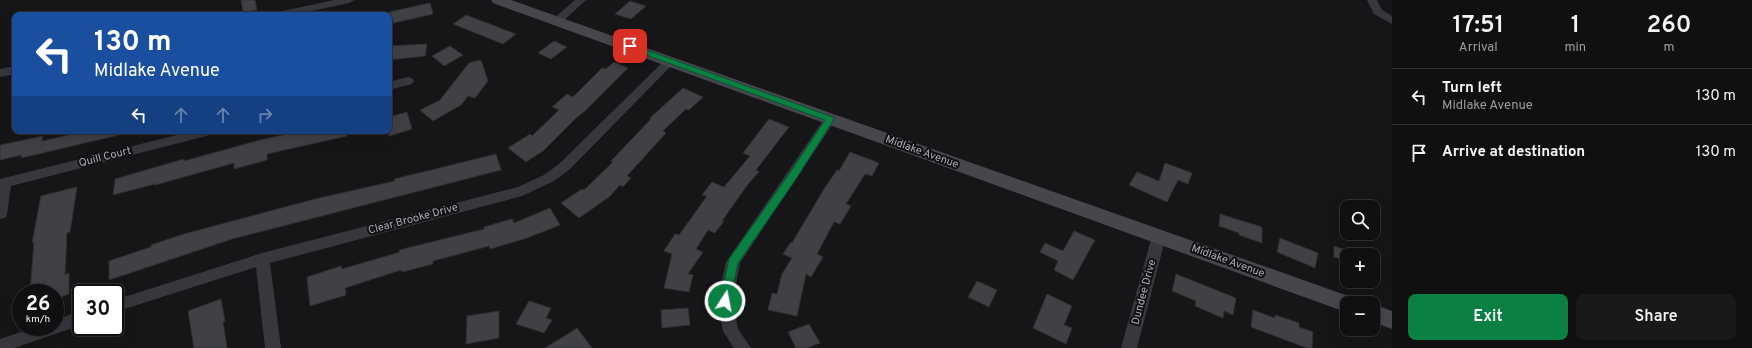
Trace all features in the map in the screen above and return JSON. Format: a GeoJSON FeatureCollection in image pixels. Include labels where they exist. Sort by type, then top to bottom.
{"type":"FeatureCollection","features":[{"type":"Feature","properties":{"kind":"street"},"geometry":{"type":"LineString","coordinates":[[292,12],[349,0]]}},
{"type":"Feature","properties":{"kind":"street","name":"Midlake Avenue"},"geometry":{"type":"LineString","coordinates":[[498,0],[936,157],[1039,192],[1340,301]]}},
{"type":"Feature","properties":{"kind":"street"},"geometry":{"type":"LineString","coordinates":[[557,21],[581,0]]}},
{"type":"Feature","properties":{"kind":"street"},"geometry":{"type":"LineString","coordinates":[[1372,0],[1378,12],[1392,21]]}},
{"type":"Feature","properties":{"kind":"street","name":"Clear Brooke Drive"},"geometry":{"type":"LineString","coordinates":[[124,303],[262,259],[522,191],[549,178],[569,162],[670,61]]}},
{"type":"Feature","properties":{"kind":"street"},"geometry":{"type":"LineString","coordinates":[[0,73],[12,71]]}},
{"type":"Feature","properties":{"kind":"street"},"geometry":{"type":"LineString","coordinates":[[392,85],[408,81]]}},
{"type":"Feature","properties":{"kind":"street"},"geometry":{"type":"LineString","coordinates":[[743,348],[731,331],[725,301],[733,262],[830,119]]}},
{"type":"Feature","properties":{"kind":"street","name":"Quill Court"},"geometry":{"type":"LineString","coordinates":[[2,183],[198,134]]}},
{"type":"Feature","properties":{"kind":"street"},"geometry":{"type":"LineString","coordinates":[[0,214],[2,183]]}},
{"type":"Feature","properties":{"kind":"street","name":"Dundee Drive"},"geometry":{"type":"LineString","coordinates":[[1129,348],[1159,236]]}},
{"type":"Feature","properties":{"kind":"street"},"geometry":{"type":"LineString","coordinates":[[262,259],[273,348]]}},
{"type":"Feature","properties":{"kind":"street"},"geometry":{"type":"LineString","coordinates":[[1380,316],[1392,320]]}},
{"type":"Feature","properties":{"kind":"street"},"geometry":{"type":"LineString","coordinates":[[0,346],[72,321]]}},
{"type":"Feature","properties":{"kind":"building"},"geometry":{"type":"Polygon","coordinates":[[[241,0],[255,0],[257,10],[243,12],[241,0]]]}},
{"type":"Feature","properties":{"kind":"building"},"geometry":{"type":"Polygon","coordinates":[[[630,1],[646,6],[631,19],[615,14],[630,1]]]}},
{"type":"Feature","properties":{"kind":"building"},"geometry":{"type":"Polygon","coordinates":[[[430,3],[433,14],[392,23],[392,12],[389,12],[430,3]]]}},
{"type":"Feature","properties":{"kind":"building"},"geometry":{"type":"Polygon","coordinates":[[[466,15],[516,34],[503,44],[453,24],[466,15]]]}},
{"type":"Feature","properties":{"kind":"building"},"geometry":{"type":"Polygon","coordinates":[[[554,41],[567,47],[551,59],[538,53],[554,41]]]}},
{"type":"Feature","properties":{"kind":"building"},"geometry":{"type":"Polygon","coordinates":[[[427,44],[425,56],[392,60],[392,46],[427,44]]]}},
{"type":"Feature","properties":{"kind":"building"},"geometry":{"type":"Polygon","coordinates":[[[450,46],[463,55],[444,66],[432,56],[450,46]]]}},
{"type":"Feature","properties":{"kind":"building"},"geometry":{"type":"Polygon","coordinates":[[[481,60],[488,81],[475,98],[468,96],[461,105],[433,121],[420,110],[440,100],[469,63],[481,60]]]}},
{"type":"Feature","properties":{"kind":"building"},"geometry":{"type":"Polygon","coordinates":[[[614,62],[628,68],[543,151],[526,162],[508,148],[530,134],[532,136],[559,110],[552,107],[567,94],[573,97],[602,68],[606,69],[614,62]]]}},
{"type":"Feature","properties":{"kind":"building"},"geometry":{"type":"Polygon","coordinates":[[[683,88],[703,97],[689,110],[686,109],[663,131],[666,133],[627,176],[631,178],[623,187],[620,185],[609,197],[579,218],[561,203],[582,189],[584,190],[613,162],[611,161],[651,119],[650,118],[683,88]]]}},
{"type":"Feature","properties":{"kind":"building"},"geometry":{"type":"Polygon","coordinates":[[[407,112],[412,129],[389,136],[389,134],[392,134],[392,116],[407,112]]]}},
{"type":"Feature","properties":{"kind":"building"},"geometry":{"type":"Polygon","coordinates":[[[769,119],[789,127],[756,170],[759,172],[748,184],[715,233],[708,230],[696,249],[703,252],[688,274],[693,275],[689,292],[664,288],[672,254],[664,251],[675,234],[679,235],[707,196],[702,195],[712,182],[724,187],[750,156],[743,153],[769,119]]]}},
{"type":"Feature","properties":{"kind":"building"},"geometry":{"type":"Polygon","coordinates":[[[119,134],[21,158],[22,155],[0,160],[0,145],[43,136],[42,141],[69,135],[119,134]]]}},
{"type":"Feature","properties":{"kind":"building"},"geometry":{"type":"Polygon","coordinates":[[[288,134],[347,134],[347,136],[267,154],[267,160],[234,169],[234,163],[113,195],[115,179],[184,159],[184,161],[260,140],[288,134]]]}},
{"type":"Feature","properties":{"kind":"building"},"geometry":{"type":"Polygon","coordinates":[[[850,152],[879,163],[872,176],[865,174],[846,204],[851,206],[840,224],[834,222],[817,254],[823,257],[811,277],[806,274],[797,316],[768,310],[772,293],[777,294],[782,274],[792,258],[783,254],[791,242],[792,243],[824,189],[837,170],[839,171],[850,152]]]}},
{"type":"Feature","properties":{"kind":"building"},"geometry":{"type":"Polygon","coordinates":[[[496,154],[501,170],[232,239],[109,280],[109,261],[184,234],[319,198],[395,181],[394,179],[496,154]]]}},
{"type":"Feature","properties":{"kind":"building"},"geometry":{"type":"Polygon","coordinates":[[[1165,163],[1192,173],[1188,184],[1178,180],[1167,202],[1129,185],[1137,172],[1159,181],[1165,163]]]}},
{"type":"Feature","properties":{"kind":"building"},"geometry":{"type":"Polygon","coordinates":[[[77,187],[70,232],[67,233],[65,275],[69,273],[69,294],[64,296],[64,284],[31,284],[34,242],[32,243],[41,196],[77,187]]]}},
{"type":"Feature","properties":{"kind":"building"},"geometry":{"type":"Polygon","coordinates":[[[550,208],[560,225],[527,238],[490,249],[489,246],[433,261],[433,264],[402,272],[401,270],[345,288],[346,295],[310,306],[307,277],[341,266],[342,269],[400,252],[399,250],[484,229],[484,227],[512,219],[514,223],[550,208]]]}},
{"type":"Feature","properties":{"kind":"building"},"geometry":{"type":"Polygon","coordinates":[[[1220,214],[1262,227],[1262,243],[1219,226],[1220,214]]]}},
{"type":"Feature","properties":{"kind":"building"},"geometry":{"type":"Polygon","coordinates":[[[1074,231],[1095,240],[1073,280],[1054,270],[1058,261],[1040,252],[1045,243],[1063,251],[1074,231]]]}},
{"type":"Feature","properties":{"kind":"building"},"geometry":{"type":"Polygon","coordinates":[[[1280,238],[1318,253],[1315,268],[1277,252],[1280,238]]]}},
{"type":"Feature","properties":{"kind":"building"},"geometry":{"type":"Polygon","coordinates":[[[1334,246],[1340,248],[1340,259],[1334,257],[1334,246]]]}},
{"type":"Feature","properties":{"kind":"building"},"geometry":{"type":"Polygon","coordinates":[[[1176,274],[1236,298],[1233,315],[1224,311],[1223,318],[1195,306],[1196,301],[1172,291],[1176,274]]]}},
{"type":"Feature","properties":{"kind":"building"},"geometry":{"type":"Polygon","coordinates":[[[977,281],[997,290],[989,307],[968,297],[977,281]]]}},
{"type":"Feature","properties":{"kind":"building"},"geometry":{"type":"Polygon","coordinates":[[[1047,294],[1072,306],[1064,325],[1072,328],[1066,344],[1033,328],[1047,294]]]}},
{"type":"Feature","properties":{"kind":"building"},"geometry":{"type":"Polygon","coordinates":[[[221,299],[225,321],[223,322],[227,348],[194,348],[188,311],[221,299]]]}},
{"type":"Feature","properties":{"kind":"building"},"geometry":{"type":"Polygon","coordinates":[[[529,301],[551,308],[546,318],[552,320],[544,333],[516,324],[529,301]]]}},
{"type":"Feature","properties":{"kind":"building"},"geometry":{"type":"Polygon","coordinates":[[[688,308],[690,325],[662,328],[661,310],[688,308]]]}},
{"type":"Feature","properties":{"kind":"building"},"geometry":{"type":"Polygon","coordinates":[[[1253,310],[1275,318],[1275,315],[1299,323],[1299,327],[1313,332],[1312,348],[1307,348],[1251,327],[1253,310]]]}},
{"type":"Feature","properties":{"kind":"building"},"geometry":{"type":"Polygon","coordinates":[[[499,311],[499,338],[466,344],[467,316],[499,311]]]}},
{"type":"Feature","properties":{"kind":"building"},"geometry":{"type":"Polygon","coordinates":[[[809,324],[820,343],[807,348],[796,348],[788,332],[809,324]]]}},
{"type":"Feature","properties":{"kind":"building"},"geometry":{"type":"Polygon","coordinates":[[[577,328],[592,348],[545,348],[571,332],[577,328]]]}},
{"type":"Feature","properties":{"kind":"route"},"geometry":{"type":"LineString","coordinates":[[630,46],[830,119],[733,262],[725,301]]}}]}
